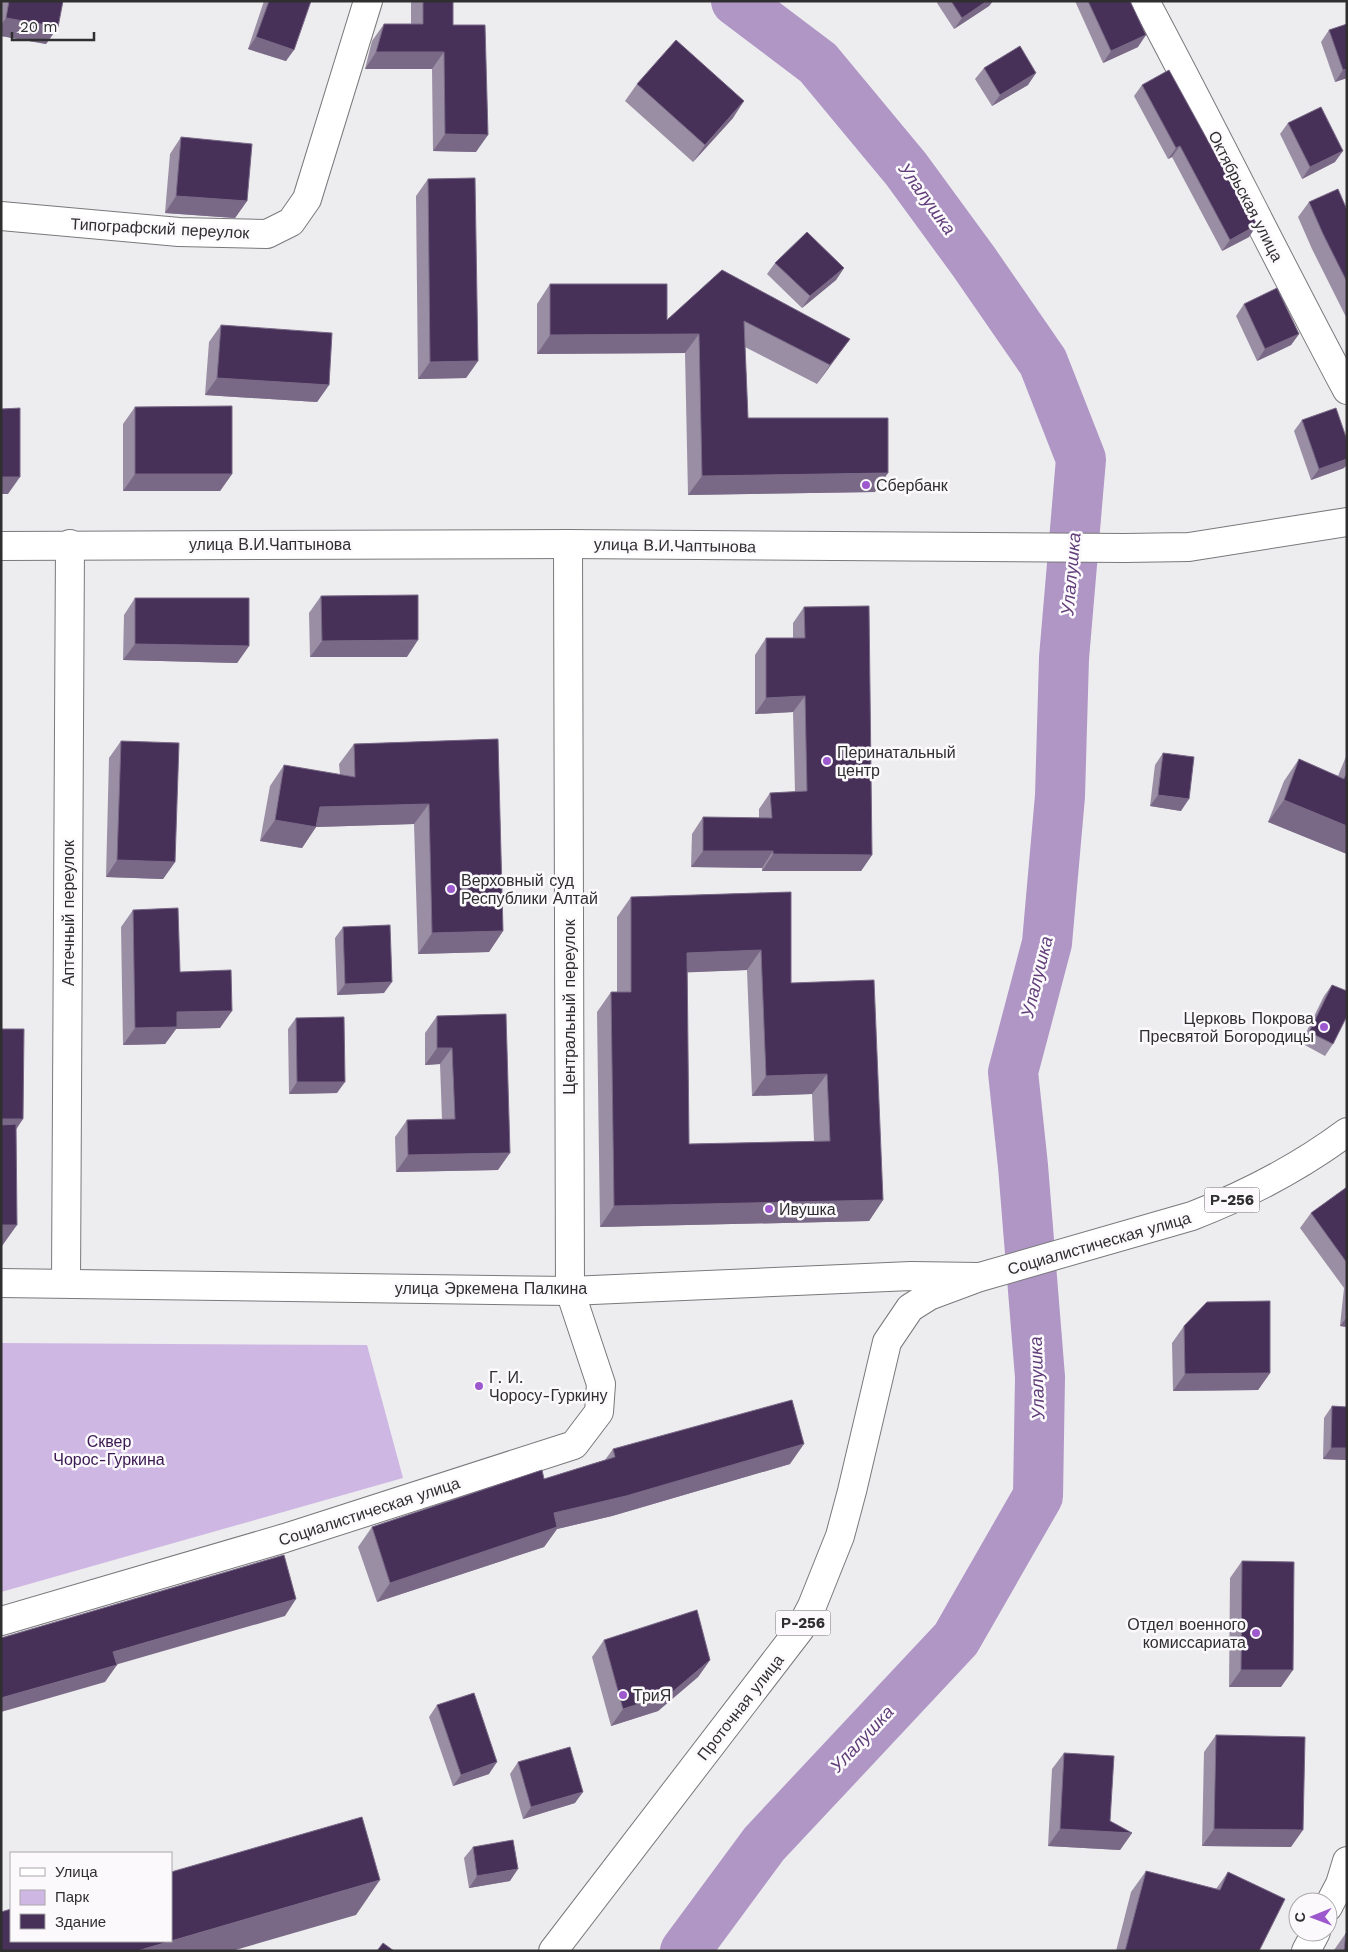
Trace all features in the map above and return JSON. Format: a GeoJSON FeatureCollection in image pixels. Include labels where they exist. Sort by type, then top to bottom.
{"type":"FeatureCollection","features":[{"type":"Feature","properties":{"kind":"street","name":"Типографский переулок"},"geometry":{"type":"LineString","coordinates":[[1,216],[179,232],[267,234],[291,222],[307,199],[368,1]]}},
{"type":"Feature","properties":{"kind":"street","name":"Октябрьская улица"},"geometry":{"type":"LineString","coordinates":[[1145,1],[1347,390]]}},
{"type":"Feature","properties":{"kind":"street","name":"улица В.И.Чаптынова"},"geometry":{"type":"LineString","coordinates":[[1,546],[70,544],[568,544],[1007,548],[1189,547],[1347,522]]}},
{"type":"Feature","properties":{"kind":"street","name":"Аптечный переулок"},"geometry":{"type":"LineString","coordinates":[[66,1282],[70,544]]}},
{"type":"Feature","properties":{"kind":"street","name":"Центральный переулок"},"geometry":{"type":"LineString","coordinates":[[568,544],[570,1290]]}},
{"type":"Feature","properties":{"kind":"street","name":"Социалистическая улица"},"geometry":{"type":"LineString","coordinates":[[980,1277],[1192,1216],[1223,1204],[1323,1150],[1347,1132]]}},
{"type":"Feature","properties":{"kind":"street","name":"улица Эркемена Палкина"},"geometry":{"type":"LineString","coordinates":[[1,1283],[66,1282],[570,1290],[911,1276],[980,1277]]}},
{"type":"Feature","properties":{"kind":"street","name":"Проточная улица"},"geometry":{"type":"LineString","coordinates":[[553,1951],[800,1629],[812,1606],[840,1536],[887,1342],[898,1324],[910,1308],[929,1296],[980,1277]]}},
{"type":"Feature","properties":{"kind":"street","name":"Социалистическая улица"},"geometry":{"type":"LineString","coordinates":[[1,1621],[284,1538],[574,1446],[599,1412],[601,1384],[570,1290]]}},
{"type":"Feature","properties":{"kind":"street"},"geometry":{"type":"LineString","coordinates":[[1336,1892],[1347,1861]]}},
{"type":"Feature","properties":{"kind":"green space","name":"Сквер Чорос-Гуркина"},"geometry":{"type":"Polygon","coordinates":[[[1,1343],[367,1345],[403,1478],[1,1592],[1,1343]]]}},
{"type":"Feature","properties":{"kind":"building"},"geometry":{"type":"Polygon","coordinates":[[[9,1],[63,1],[58,27],[6,18],[9,1]]]}},
{"type":"Feature","properties":{"kind":"building"},"geometry":{"type":"Polygon","coordinates":[[[269,1],[311,1],[294,50],[256,37],[269,1]]]}},
{"type":"Feature","properties":{"kind":"building"},"geometry":{"type":"Polygon","coordinates":[[[423,1],[453,1],[453,25],[485,25],[488,135],[445,134],[444,52],[376,52],[384,24],[423,24],[423,1]]]}},
{"type":"Feature","properties":{"kind":"building"},"geometry":{"type":"Polygon","coordinates":[[[951,1],[987,1],[962,18],[951,1]]]}},
{"type":"Feature","properties":{"kind":"building"},"geometry":{"type":"Polygon","coordinates":[[[1088,1],[1130,1],[1146,35],[1111,51],[1088,1]]]}},
{"type":"Feature","properties":{"kind":"building"},"geometry":{"type":"Polygon","coordinates":[[[1347,24],[1347,69],[1343,70],[1329,30],[1347,24]]]}},
{"type":"Feature","properties":{"kind":"building"},"geometry":{"type":"Polygon","coordinates":[[[676,40],[744,101],[705,145],[637,84],[676,40]]]}},
{"type":"Feature","properties":{"kind":"building"},"geometry":{"type":"Polygon","coordinates":[[[1020,46],[1036,73],[1000,95],[984,68],[1020,46]]]}},
{"type":"Feature","properties":{"kind":"building"},"geometry":{"type":"Polygon","coordinates":[[[1169,70],[1219,161],[1223,159],[1257,225],[1230,240],[1180,146],[1176,148],[1142,85],[1169,70]]]}},
{"type":"Feature","properties":{"kind":"building"},"geometry":{"type":"Polygon","coordinates":[[[1321,107],[1343,151],[1310,167],[1288,123],[1321,107]]]}},
{"type":"Feature","properties":{"kind":"building"},"geometry":{"type":"Polygon","coordinates":[[[181,137],[252,144],[247,201],[176,196],[181,137]]]}},
{"type":"Feature","properties":{"kind":"building"},"geometry":{"type":"Polygon","coordinates":[[[475,178],[478,361],[430,362],[428,179],[475,178]]]}},
{"type":"Feature","properties":{"kind":"building"},"geometry":{"type":"Polygon","coordinates":[[[1338,189],[1347,210],[1347,282],[1309,202],[1338,189]]]}},
{"type":"Feature","properties":{"kind":"building"},"geometry":{"type":"Polygon","coordinates":[[[807,232],[844,268],[810,296],[775,263],[807,232]]]}},
{"type":"Feature","properties":{"kind":"building"},"geometry":{"type":"Polygon","coordinates":[[[722,270],[850,339],[830,365],[744,321],[748,418],[888,418],[888,473],[702,476],[699,334],[550,335],[550,284],[667,284],[667,320],[722,270]]]}},
{"type":"Feature","properties":{"kind":"building"},"geometry":{"type":"Polygon","coordinates":[[[1277,288],[1299,334],[1265,349],[1244,304],[1277,288]]]}},
{"type":"Feature","properties":{"kind":"building"},"geometry":{"type":"Polygon","coordinates":[[[221,325],[332,333],[329,385],[217,378],[221,325]]]}},
{"type":"Feature","properties":{"kind":"building"},"geometry":{"type":"Polygon","coordinates":[[[232,406],[232,474],[135,474],[135,407],[232,406]]]}},
{"type":"Feature","properties":{"kind":"building"},"geometry":{"type":"Polygon","coordinates":[[[20,408],[20,477],[1,477],[1,409],[20,408]]]}},
{"type":"Feature","properties":{"kind":"building"},"geometry":{"type":"Polygon","coordinates":[[[1336,408],[1347,440],[1347,459],[1319,469],[1302,420],[1336,408]]]}},
{"type":"Feature","properties":{"kind":"building"},"geometry":{"type":"Polygon","coordinates":[[[418,595],[418,640],[322,641],[321,596],[418,595]]]}},
{"type":"Feature","properties":{"kind":"building"},"geometry":{"type":"Polygon","coordinates":[[[135,598],[249,598],[249,646],[135,644],[135,598]]]}},
{"type":"Feature","properties":{"kind":"building","name":"Перинатальный центр"},"geometry":{"type":"Polygon","coordinates":[[[869,606],[872,855],[773,854],[773,851],[703,851],[703,817],[772,818],[770,793],[807,791],[805,696],[766,698],[766,638],[805,638],[804,607],[869,606]]]}},
{"type":"Feature","properties":{"kind":"building"},"geometry":{"type":"Polygon","coordinates":[[[498,739],[503,931],[432,933],[429,804],[320,807],[316,827],[275,820],[284,765],[355,777],[354,744],[498,739]]]}},
{"type":"Feature","properties":{"kind":"building"},"geometry":{"type":"Polygon","coordinates":[[[121,741],[179,743],[175,862],[117,860],[121,741]]]}},
{"type":"Feature","properties":{"kind":"building"},"geometry":{"type":"Polygon","coordinates":[[[1163,753],[1194,757],[1189,799],[1158,795],[1163,753]]]}},
{"type":"Feature","properties":{"kind":"building"},"geometry":{"type":"Polygon","coordinates":[[[1299,759],[1344,779],[1347,772],[1347,826],[1284,800],[1299,759]]]}},
{"type":"Feature","properties":{"kind":"building"},"geometry":{"type":"Polygon","coordinates":[[[791,892],[791,983],[874,980],[883,1200],[614,1206],[611,992],[631,992],[631,897],[791,892]],[[761,950],[687,953],[689,1144],[830,1141],[827,1074],[766,1076],[761,950]]]}},
{"type":"Feature","properties":{"kind":"building"},"geometry":{"type":"Polygon","coordinates":[[[178,908],[180,972],[231,970],[232,1011],[177,1012],[177,1027],[135,1028],[133,910],[178,908]]]}},
{"type":"Feature","properties":{"kind":"building"},"geometry":{"type":"Polygon","coordinates":[[[390,925],[392,982],[345,984],[343,927],[390,925]]]}},
{"type":"Feature","properties":{"kind":"building","name":"Церковь Покрова Пресвятой Богородицы"},"geometry":{"type":"Polygon","coordinates":[[[1332,985],[1347,991],[1347,1016],[1333,1044],[1309,1032],[1332,985]]]}},
{"type":"Feature","properties":{"kind":"building"},"geometry":{"type":"Polygon","coordinates":[[[506,1014],[510,1153],[408,1155],[407,1120],[455,1119],[452,1048],[437,1048],[437,1016],[506,1014]]]}},
{"type":"Feature","properties":{"kind":"building"},"geometry":{"type":"Polygon","coordinates":[[[344,1017],[345,1082],[297,1082],[296,1018],[344,1017]]]}},
{"type":"Feature","properties":{"kind":"building"},"geometry":{"type":"Polygon","coordinates":[[[1,1029],[24,1029],[23,1119],[1,1119],[1,1029]]]}},
{"type":"Feature","properties":{"kind":"building"},"geometry":{"type":"Polygon","coordinates":[[[16,1124],[17,1225],[1,1225],[1,1125],[16,1124]]]}},
{"type":"Feature","properties":{"kind":"building"},"geometry":{"type":"Polygon","coordinates":[[[1347,1187],[1347,1263],[1311,1213],[1347,1187]]]}},
{"type":"Feature","properties":{"kind":"building"},"geometry":{"type":"Polygon","coordinates":[[[1270,1301],[1270,1373],[1185,1374],[1184,1326],[1207,1302],[1270,1301]]]}},
{"type":"Feature","properties":{"kind":"building"},"geometry":{"type":"Polygon","coordinates":[[[792,1400],[804,1444],[626,1496],[554,1513],[557,1527],[390,1583],[372,1527],[542,1470],[544,1479],[615,1457],[613,1449],[792,1400]]]}},
{"type":"Feature","properties":{"kind":"building"},"geometry":{"type":"Polygon","coordinates":[[[1332,1406],[1347,1407],[1347,1448],[1331,1448],[1332,1406]]]}},
{"type":"Feature","properties":{"kind":"building"},"geometry":{"type":"Polygon","coordinates":[[[284,1555],[296,1599],[113,1652],[117,1665],[1,1698],[1,1638],[284,1555]]]}},
{"type":"Feature","properties":{"kind":"building","name":"Отдел военного комиссариата"},"geometry":{"type":"Polygon","coordinates":[[[1242,1561],[1294,1562],[1293,1670],[1241,1670],[1242,1561]]]}},
{"type":"Feature","properties":{"kind":"building"},"geometry":{"type":"Polygon","coordinates":[[[697,1610],[710,1660],[670,1694],[623,1709],[604,1640],[697,1610]]]}},
{"type":"Feature","properties":{"kind":"building"},"geometry":{"type":"Polygon","coordinates":[[[474,1693],[497,1762],[461,1775],[437,1705],[474,1693]]]}},
{"type":"Feature","properties":{"kind":"building"},"geometry":{"type":"Polygon","coordinates":[[[1216,1735],[1305,1737],[1303,1830],[1214,1829],[1216,1735]]]}},
{"type":"Feature","properties":{"kind":"building"},"geometry":{"type":"Polygon","coordinates":[[[570,1747],[583,1792],[531,1807],[518,1762],[570,1747]]]}},
{"type":"Feature","properties":{"kind":"building"},"geometry":{"type":"Polygon","coordinates":[[[1064,1753],[1114,1756],[1110,1821],[1132,1833],[1060,1829],[1064,1753]]]}},
{"type":"Feature","properties":{"kind":"building"},"geometry":{"type":"Polygon","coordinates":[[[362,1817],[380,1880],[172,1941],[172,1872],[362,1817]]]}},
{"type":"Feature","properties":{"kind":"building"},"geometry":{"type":"Polygon","coordinates":[[[513,1840],[518,1869],[477,1876],[473,1847],[513,1840]]]}},
{"type":"Feature","properties":{"kind":"building"},"geometry":{"type":"Polygon","coordinates":[[[1146,1871],[1220,1890],[1228,1872],[1285,1899],[1259,1951],[1125,1951],[1146,1871]]]}},
{"type":"Feature","properties":{"kind":"building"},"geometry":{"type":"Polygon","coordinates":[[[10,1909],[10,1942],[168,1942],[137,1951],[1,1951],[1,1912],[10,1909]]]}},
{"type":"Feature","properties":{"kind":"building"},"geometry":{"type":"Polygon","coordinates":[[[1346,1933],[1347,1951],[1344,1951],[1346,1933]]]}},
{"type":"Feature","properties":{"kind":"building"},"geometry":{"type":"Polygon","coordinates":[[[383,1943],[394,1951],[377,1951],[383,1943]]]}},
{"type":"Feature","properties":{"kind":"waterway","name":"Улалушка"},"geometry":{"type":"LineString","coordinates":[[685,1951],[764,1844],[956,1639],[1038,1496],[1040,1377],[1023,1166],[1013,1072],[1047,943],[1060,796],[1064,658],[1081,459],[1043,362],[974,262],[906,169],[818,63],[736,1]]}},
{"type":"Feature","properties":{"kind":"place","name":"Сбербанк"},"geometry":{"type":"Point","coordinates":[866,485]}},
{"type":"Feature","properties":{"kind":"place","name":"Перинатальный центр"},"geometry":{"type":"Point","coordinates":[827,761]}},
{"type":"Feature","properties":{"kind":"place","name":"Верховный суд Республики Алтай"},"geometry":{"type":"Point","coordinates":[451,889]}},
{"type":"Feature","properties":{"kind":"place","name":"Церковь Покрова Пресвятой Богородицы"},"geometry":{"type":"Point","coordinates":[1324,1027]}},
{"type":"Feature","properties":{"kind":"place","name":"Ивушка"},"geometry":{"type":"Point","coordinates":[769,1209]}},
{"type":"Feature","properties":{"kind":"place","name":"Г. И. Чоросу-Гуркину"},"geometry":{"type":"Point","coordinates":[479,1386]}},
{"type":"Feature","properties":{"kind":"place","name":"Отдел военного комиссариата"},"geometry":{"type":"Point","coordinates":[1256,1633]}},
{"type":"Feature","properties":{"kind":"place","name":"ТриЯ"},"geometry":{"type":"Point","coordinates":[623,1695]}}]}
